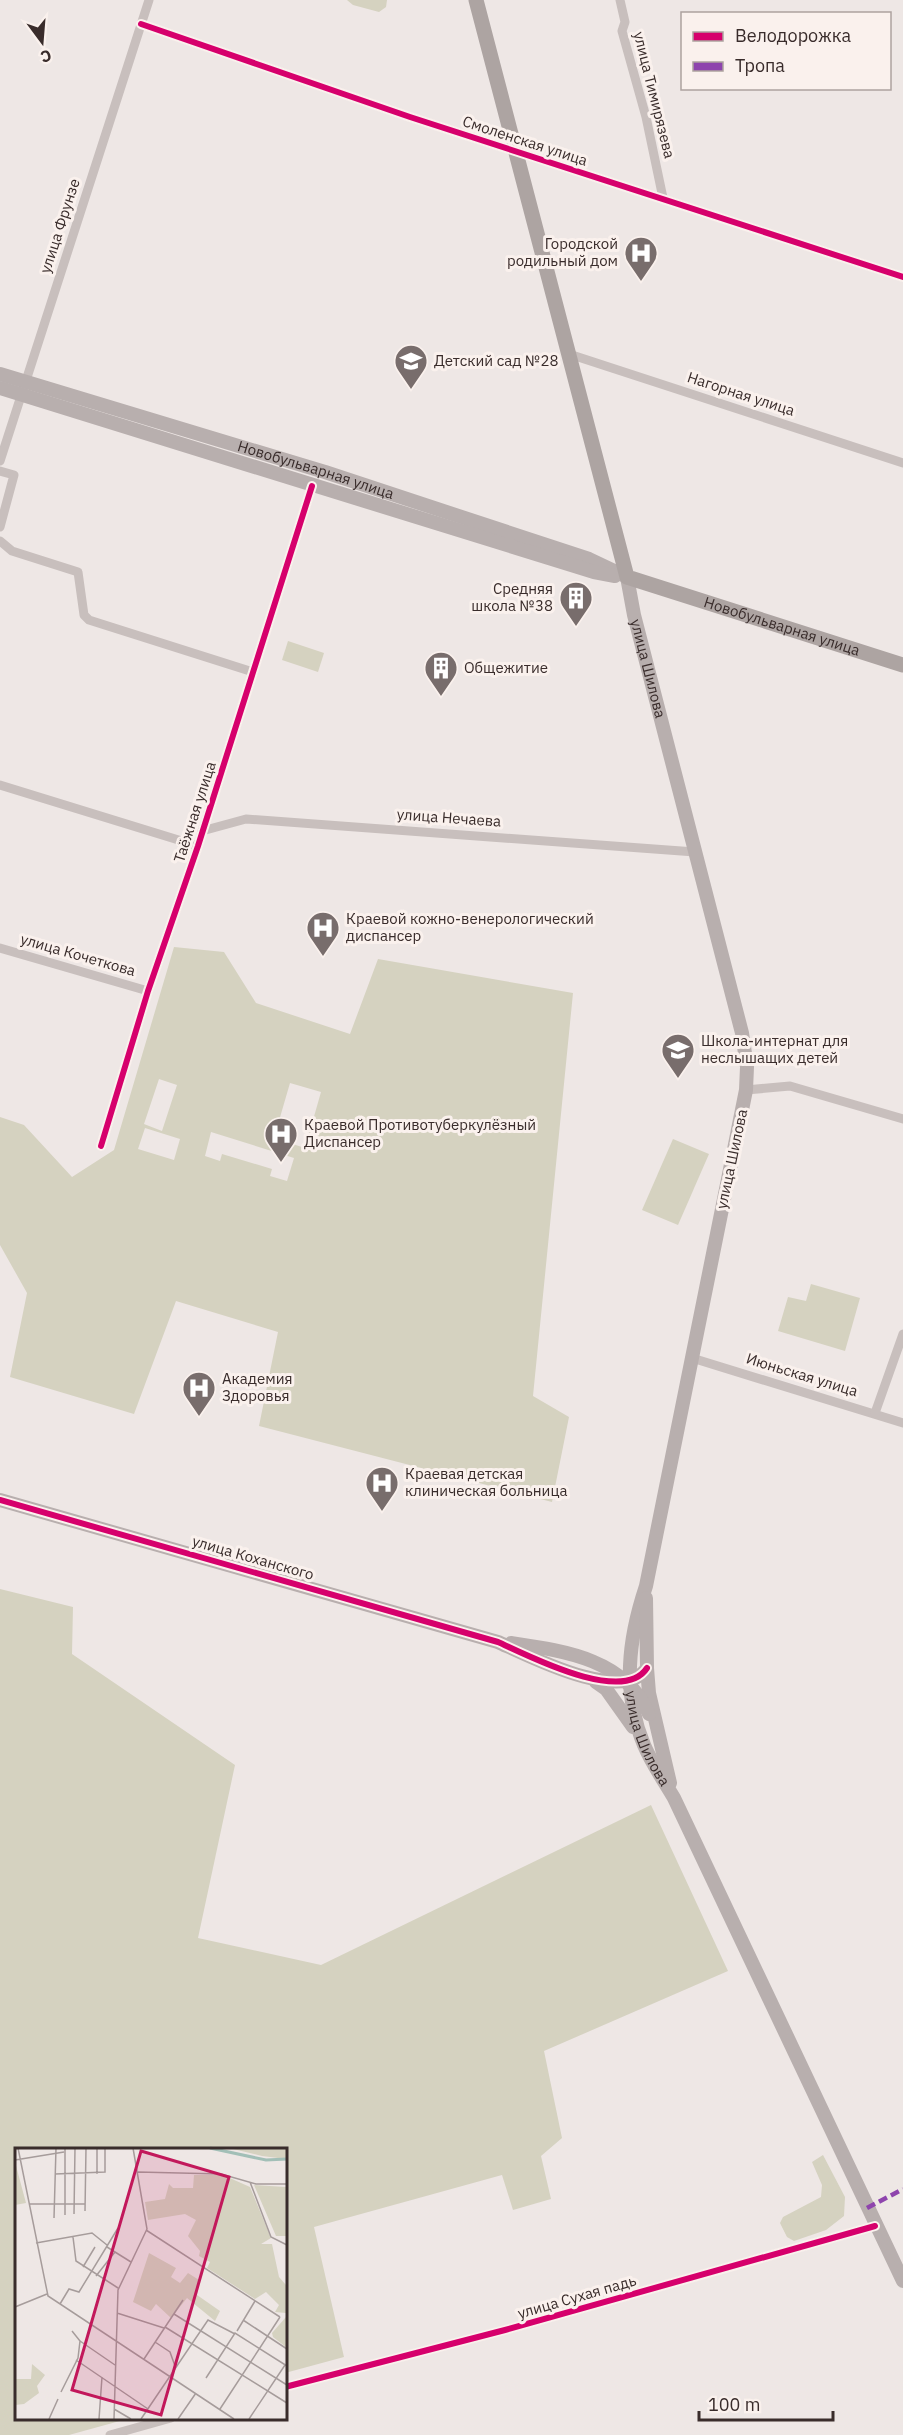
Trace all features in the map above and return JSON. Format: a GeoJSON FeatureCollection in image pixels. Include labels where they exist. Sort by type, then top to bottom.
{"type":"FeatureCollection","features":[{"type":"Feature","properties":{"kind":"main road","name":"улица Шилова"},"geometry":{"type":"LineString","coordinates":[[476,0],[627,577],[634,615],[742,1033],[747,1067],[746,1090],[646,1586],[634,1622],[630,1647],[629,1682],[635,1718],[644,1747],[674,1798],[903,2281]]}},
{"type":"Feature","properties":{"kind":"main road","name":"Новобульварная улица"},"geometry":{"type":"LineString","coordinates":[[0,374],[23,388],[312,486],[594,572],[627,577]]}},
{"type":"Feature","properties":{"kind":"main road","name":"Новобульварная улица"},"geometry":{"type":"LineString","coordinates":[[0,388],[23,388],[351,481],[589,559],[627,577],[903,665]]}},
{"type":"Feature","properties":{"kind":"main road","name":"улица Коханского"},"geometry":{"type":"LineString","coordinates":[[0,1500],[498,1642]]}},
{"type":"Feature","properties":{"kind":"main road"},"geometry":{"type":"LineString","coordinates":[[646,1586],[646,1668],[674,1798]]}},
{"type":"Feature","properties":{"kind":"main road"},"geometry":{"type":"LineString","coordinates":[[596,1663],[611,1662],[617,1659],[624,1650],[634,1622]]}},
{"type":"Feature","properties":{"kind":"main road"},"geometry":{"type":"LineString","coordinates":[[498,1642],[544,1663],[612,1683],[629,1682],[642,1675],[646,1668]]}},
{"type":"Feature","properties":{"kind":"main road"},"geometry":{"type":"LineString","coordinates":[[498,1642],[536,1647],[614,1670],[629,1682],[643,1700],[660,1741]]}},
{"type":"Feature","properties":{"kind":"main road"},"geometry":{"type":"LineString","coordinates":[[587,1676],[606,1689],[623,1710],[644,1747]]}},
{"type":"Feature","properties":{"kind":"street","name":"улица Фрунзе"},"geometry":{"type":"LineString","coordinates":[[0,460],[149,0]]}},
{"type":"Feature","properties":{"kind":"street","name":"улица Тимирязева"},"geometry":{"type":"LineString","coordinates":[[620,0],[625,22],[622,31],[646,117],[663,198]]}},
{"type":"Feature","properties":{"kind":"street","name":"Смоленская улица"},"geometry":{"type":"LineString","coordinates":[[141,24],[516,151],[903,277]]}},
{"type":"Feature","properties":{"kind":"street","name":"Нагорная улица"},"geometry":{"type":"LineString","coordinates":[[569,354],[903,464]]}},
{"type":"Feature","properties":{"kind":"street"},"geometry":{"type":"LineString","coordinates":[[0,471],[14,475],[0,527]]}},
{"type":"Feature","properties":{"kind":"street","name":"Таёжная улица"},"geometry":{"type":"LineString","coordinates":[[101,1146],[148,991],[198,846],[312,486]]}},
{"type":"Feature","properties":{"kind":"street"},"geometry":{"type":"LineString","coordinates":[[0,541],[12,551],[78,572],[84,615],[89,620],[253,672]]}},
{"type":"Feature","properties":{"kind":"street"},"geometry":{"type":"LineString","coordinates":[[0,785],[198,846]]}},
{"type":"Feature","properties":{"kind":"street","name":"улица Нечаева"},"geometry":{"type":"LineString","coordinates":[[202,831],[246,819],[695,852]]}},
{"type":"Feature","properties":{"kind":"street","name":"улица Кочеткова"},"geometry":{"type":"LineString","coordinates":[[0,948],[148,991]]}},
{"type":"Feature","properties":{"kind":"street"},"geometry":{"type":"LineString","coordinates":[[746,1090],[790,1086],[903,1119]]}},
{"type":"Feature","properties":{"kind":"street"},"geometry":{"type":"LineString","coordinates":[[875,1413],[903,1334]]}},
{"type":"Feature","properties":{"kind":"street","name":"Июньская улица"},"geometry":{"type":"LineString","coordinates":[[692,1358],[903,1423]]}},
{"type":"Feature","properties":{"kind":"street","name":"улица Сухая падь"},"geometry":{"type":"LineString","coordinates":[[286,2387],[505,2330],[876,2226]]}},
{"type":"Feature","properties":{"kind":"street"},"geometry":{"type":"LineString","coordinates":[[110,2435],[164,2420]]}},
{"type":"Feature","properties":{"kind":"shaded area"},"geometry":{"type":"Polygon","coordinates":[[[347,0],[387,0],[386,7],[379,12],[353,5],[347,0]]]}},
{"type":"Feature","properties":{"kind":"shaded area"},"geometry":{"type":"Polygon","coordinates":[[[288,641],[324,653],[318,672],[282,660],[288,641]]]}},
{"type":"Feature","properties":{"kind":"shaded area"},"geometry":{"type":"Polygon","coordinates":[[[174,947],[224,952],[256,1003],[350,1034],[378,959],[573,993],[533,1396],[569,1417],[552,1502],[259,1426],[278,1332],[176,1301],[134,1414],[10,1377],[27,1293],[0,1245],[0,1117],[24,1125],[72,1177],[114,1150],[174,947]],[[159,1079],[144,1124],[162,1131],[177,1085],[159,1079]],[[290,1083],[274,1138],[305,1148],[321,1092],[290,1083]],[[145,1128],[138,1149],[174,1160],[180,1139],[145,1128]],[[211,1132],[205,1156],[220,1161],[222,1154],[272,1169],[270,1176],[287,1181],[294,1158],[211,1132]]]}},
{"type":"Feature","properties":{"kind":"shaded area"},"geometry":{"type":"Polygon","coordinates":[[[673,1139],[709,1154],[678,1225],[642,1210],[673,1139]]]}},
{"type":"Feature","properties":{"kind":"shaded area"},"geometry":{"type":"Polygon","coordinates":[[[811,1284],[860,1298],[845,1351],[778,1331],[788,1297],[806,1301],[811,1284]]]}},
{"type":"Feature","properties":{"kind":"shaded area"},"geometry":{"type":"Polygon","coordinates":[[[0,1589],[73,1607],[72,1654],[235,1765],[198,1938],[321,1965],[651,1805],[728,1971],[544,2051],[562,2138],[541,2156],[551,2199],[513,2210],[502,2175],[314,2227],[344,2357],[286,2373],[286,2148],[15,2148],[15,2420],[123,2420],[69,2435],[0,2435],[0,1589]]]}},
{"type":"Feature","properties":{"kind":"shaded area"},"geometry":{"type":"Polygon","coordinates":[[[823,2155],[845,2197],[844,2216],[826,2230],[794,2241],[787,2237],[780,2223],[783,2217],[821,2197],[822,2185],[812,2162],[823,2155]]]}},
{"type":"Feature","properties":{"kind":"marked path"},"geometry":{"type":"LineString","coordinates":[[867,2208],[903,2189]]}},
{"type":"Feature","properties":{"kind":"cycle path"},"geometry":{"type":"LineString","coordinates":[[141,24],[410,117],[903,277]]}},
{"type":"Feature","properties":{"kind":"cycle path"},"geometry":{"type":"LineString","coordinates":[[101,1146],[148,991],[198,846],[312,486]]}},
{"type":"Feature","properties":{"kind":"cycle path"},"geometry":{"type":"LineString","coordinates":[[0,1500],[498,1642],[552,1666],[597,1680],[618,1682],[635,1678],[647,1668]]}},
{"type":"Feature","properties":{"kind":"cycle path"},"geometry":{"type":"LineString","coordinates":[[286,2387],[505,2330],[875,2226]]}},
{"type":"Feature","properties":{"kind":"place","name":"Городской родильный дом"},"geometry":{"type":"Point","coordinates":[641,282]}},
{"type":"Feature","properties":{"kind":"place","name":"Детский сад №28"},"geometry":{"type":"Point","coordinates":[411,390]}},
{"type":"Feature","properties":{"kind":"place","name":"Средняя школа №38"},"geometry":{"type":"Point","coordinates":[576,627]}},
{"type":"Feature","properties":{"kind":"place","name":"Общежитие"},"geometry":{"type":"Point","coordinates":[441,697]}},
{"type":"Feature","properties":{"kind":"place","name":"Краевой кожно-венерологический диспансер"},"geometry":{"type":"Point","coordinates":[323,957]}},
{"type":"Feature","properties":{"kind":"place","name":"Школа-интернат для неслышащих детей"},"geometry":{"type":"Point","coordinates":[678,1079]}},
{"type":"Feature","properties":{"kind":"place","name":"Краевой Противотуберкулёзный Диспансер"},"geometry":{"type":"Point","coordinates":[281,1163]}},
{"type":"Feature","properties":{"kind":"place","name":"Академия Здоровья"},"geometry":{"type":"Point","coordinates":[199,1417]}},
{"type":"Feature","properties":{"kind":"place","name":"Краевая детская клиническая больница"},"geometry":{"type":"Point","coordinates":[382,1512]}}]}
